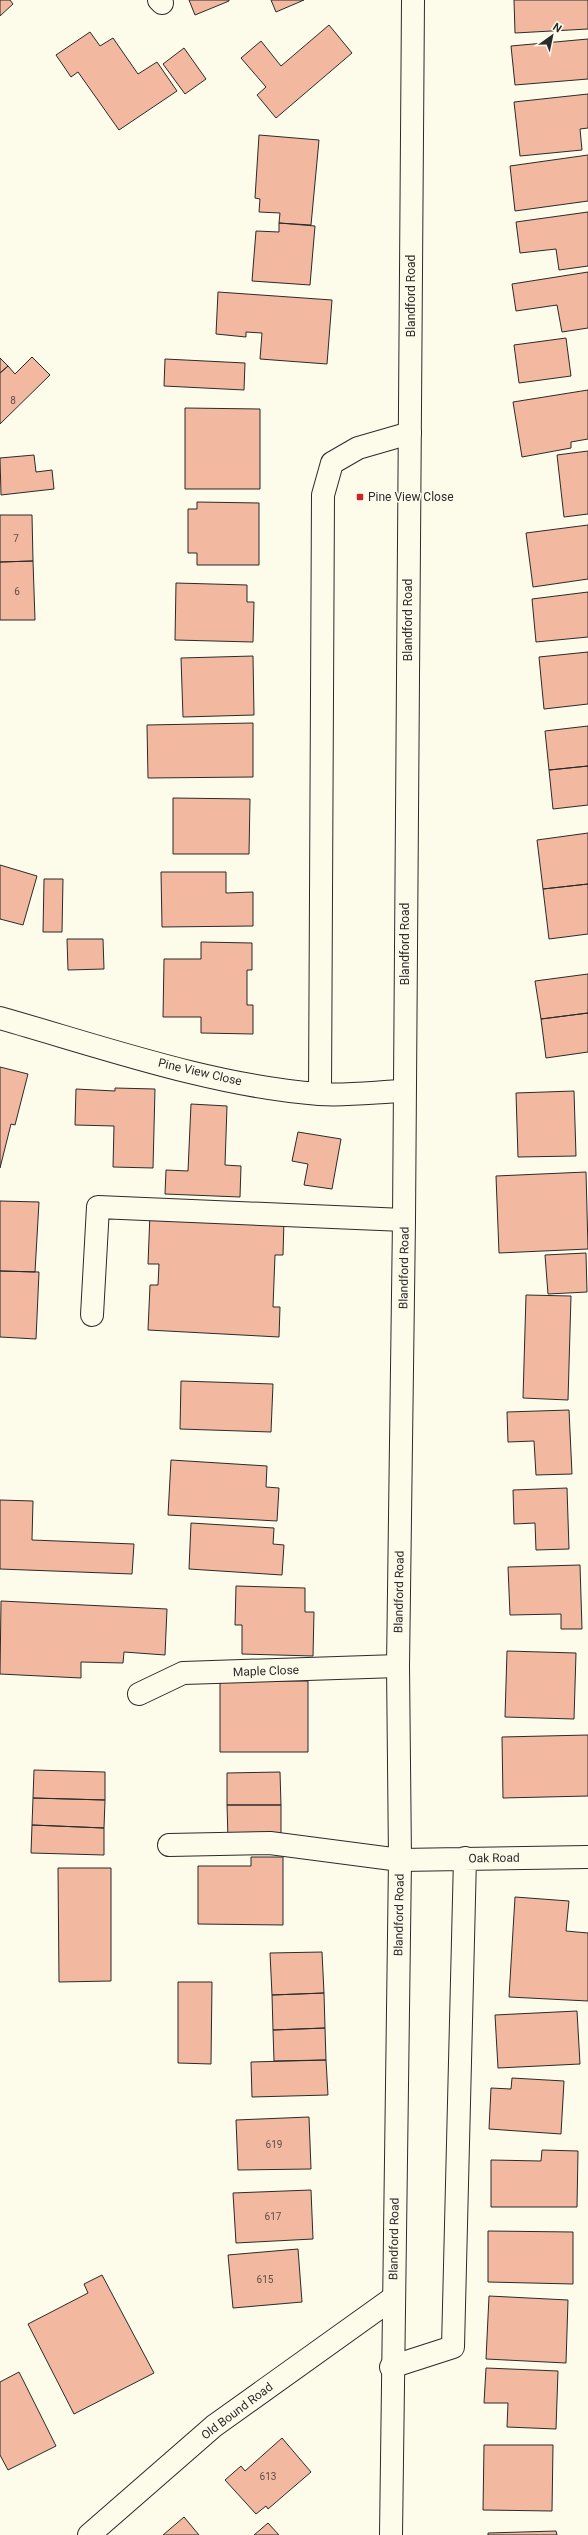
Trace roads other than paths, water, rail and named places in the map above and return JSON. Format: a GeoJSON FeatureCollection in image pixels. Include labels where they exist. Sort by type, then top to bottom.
{"type":"FeatureCollection","features":[{"type":"Feature","properties":{"kind":"main road","name":"Blandford Road"},"geometry":{"type":"LineString","coordinates":[[391,2535],[392,2367],[400,1860],[398,1666],[404,1220],[413,0]]}},
{"type":"Feature","properties":{"kind":"main road"},"geometry":{"type":"LineString","coordinates":[[320,1094],[323,495],[332,463],[358,448],[410,433]]}},
{"type":"Feature","properties":{"kind":"main road","name":"Pine View Close"},"geometry":{"type":"LineString","coordinates":[[0,1018],[175,1068],[255,1085],[320,1094],[404,1090]]}},
{"type":"Feature","properties":{"kind":"main road"},"geometry":{"type":"LineString","coordinates":[[92,1315],[98,1207],[404,1220]]}},
{"type":"Feature","properties":{"kind":"main road","name":"Maple Close"},"geometry":{"type":"LineString","coordinates":[[139,1694],[183,1673],[398,1666]]}},
{"type":"Feature","properties":{"kind":"main road","name":"Oak Road"},"geometry":{"type":"LineString","coordinates":[[169,1845],[270,1843],[400,1860],[588,1857]]}},
{"type":"Feature","properties":{"kind":"main road"},"geometry":{"type":"LineString","coordinates":[[392,2367],[453,2348],[465,1858]]}},
{"type":"Feature","properties":{"kind":"main road","name":"Old Bound Road"},"geometry":{"type":"LineString","coordinates":[[89,2535],[214,2426],[393,2298]]}},
{"type":"Feature","properties":{"kind":"place","name":"Pine View Close"},"geometry":{"type":"Point","coordinates":[360,497]}}]}
